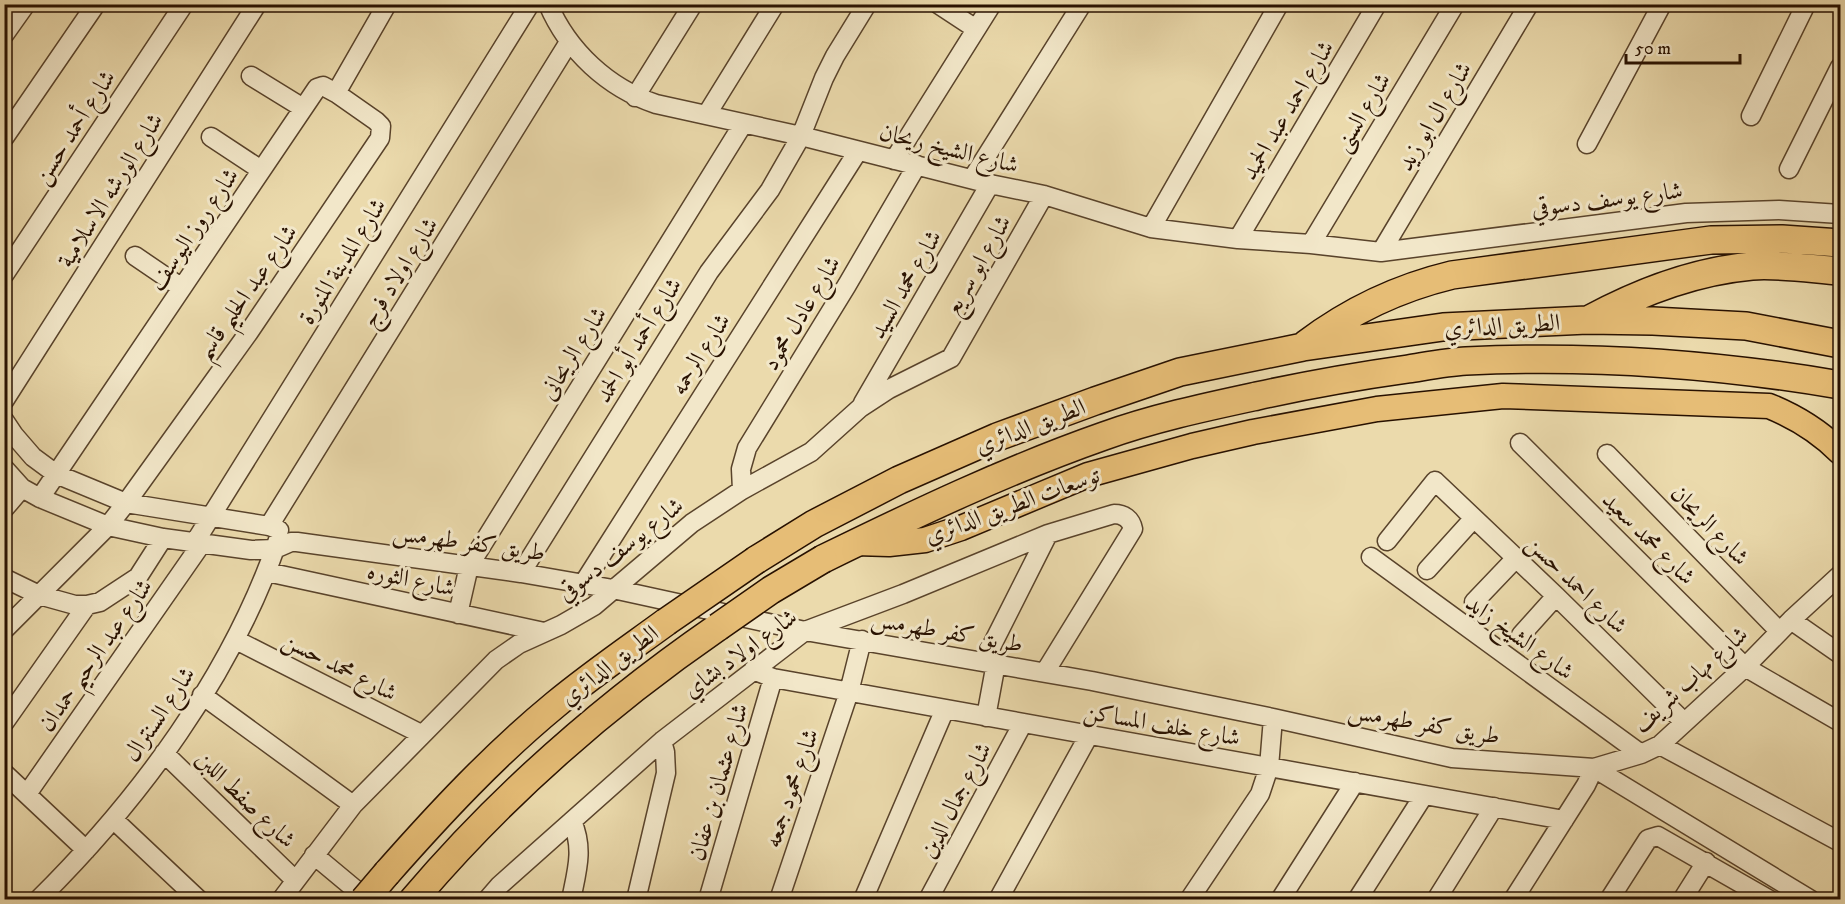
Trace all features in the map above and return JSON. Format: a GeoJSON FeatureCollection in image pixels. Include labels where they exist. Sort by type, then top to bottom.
{"type":"FeatureCollection","features":[{"type":"Feature","properties":{"kind":"highway"},"geometry":{"type":"LineString","coordinates":[[1303,346],[1341,319],[1383,297],[1420,283],[1452,275],[1711,240],[1782,239],[1840,243]]}},
{"type":"Feature","properties":{"kind":"highway"},"geometry":{"type":"LineString","coordinates":[[1587,320],[1640,294],[1696,276],[1754,266],[1840,270]]}},
{"type":"Feature","properties":{"kind":"highway","name":"الطريق الدائري"},"geometry":{"type":"LineString","coordinates":[[366,900],[437,815],[486,767],[556,703],[666,622],[756,560],[814,524],[899,480],[997,437],[1180,372],[1303,346],[1443,327],[1587,320],[1653,321],[1746,326],[1840,344]]}},
{"type":"Feature","properties":{"kind":"highway","name":"الطريق الدائري"},"geometry":{"type":"LineString","coordinates":[[413,899],[464,843],[559,750],[663,665],[771,590],[823,559],[919,511],[1010,471],[1106,435],[1168,416],[1315,384],[1464,361],[1664,363],[1765,373],[1840,385]]}},
{"type":"Feature","properties":{"kind":"main road","name":"توسعات الطريق الدائري"},"geometry":{"type":"LineString","coordinates":[[855,543],[906,543],[943,535],[1088,475],[1223,439],[1315,419],[1388,408],[1503,396],[1769,406],[1794,416],[1840,452]]}},
{"type":"Feature","properties":{"kind":"street"},"geometry":{"type":"LineString","coordinates":[[4,35],[26,4]]}},
{"type":"Feature","properties":{"kind":"street"},"geometry":{"type":"LineString","coordinates":[[4,138],[96,4]]}},
{"type":"Feature","properties":{"kind":"street","name":"شارع أحمد حسن"},"geometry":{"type":"LineString","coordinates":[[4,275],[184,4]]}},
{"type":"Feature","properties":{"kind":"street","name":"شارع الورشه الاسلامية"},"geometry":{"type":"LineString","coordinates":[[4,401],[256,4]]}},
{"type":"Feature","properties":{"kind":"street"},"geometry":{"type":"LineString","coordinates":[[336,93],[387,4]]}},
{"type":"Feature","properties":{"kind":"street","name":"شارع المدينة المنورة"},"geometry":{"type":"LineString","coordinates":[[199,543],[211,517],[530,4]]}},
{"type":"Feature","properties":{"kind":"street"},"geometry":{"type":"LineString","coordinates":[[635,97],[693,4]]}},
{"type":"Feature","properties":{"kind":"street"},"geometry":{"type":"LineString","coordinates":[[707,114],[775,4]]}},
{"type":"Feature","properties":{"kind":"street","name":"شارع أحمد أبو الحمد"},"geometry":{"type":"LineString","coordinates":[[520,573],[709,272],[764,199],[801,136],[835,56],[867,4]]}},
{"type":"Feature","properties":{"kind":"street"},"geometry":{"type":"LineString","coordinates":[[938,4],[976,29]]}},
{"type":"Feature","properties":{"kind":"street"},"geometry":{"type":"LineString","coordinates":[[894,160],[992,4]]}},
{"type":"Feature","properties":{"kind":"street"},"geometry":{"type":"LineString","coordinates":[[972,179],[1082,4]]}},
{"type":"Feature","properties":{"kind":"street"},"geometry":{"type":"LineString","coordinates":[[1151,228],[1279,4]]}},
{"type":"Feature","properties":{"kind":"street","name":"شارع احمد عبد الحميد"},"geometry":{"type":"LineString","coordinates":[[1238,239],[1377,4]]}},
{"type":"Feature","properties":{"kind":"street","name":"شارع السنى"},"geometry":{"type":"LineString","coordinates":[[1311,244],[1455,4]]}},
{"type":"Feature","properties":{"kind":"street","name":"شارع ال ابو زيد"},"geometry":{"type":"LineString","coordinates":[[1381,252],[1528,4]]}},
{"type":"Feature","properties":{"kind":"street"},"geometry":{"type":"LineString","coordinates":[[1587,144],[1662,4]]}},
{"type":"Feature","properties":{"kind":"street"},"geometry":{"type":"LineString","coordinates":[[1751,116],[1806,4]]}},
{"type":"Feature","properties":{"kind":"street","name":"شارع الشيخ ريحان"},"geometry":{"type":"LineString","coordinates":[[552,7],[569,42],[589,63],[611,82],[635,97],[656,104],[801,136],[990,184],[1044,195],[1151,228],[1238,239],[1381,252]]}},
{"type":"Feature","properties":{"kind":"street","name":"شارع اولاد فرج"},"geometry":{"type":"LineString","coordinates":[[279,537],[569,42]]}},
{"type":"Feature","properties":{"kind":"street"},"geometry":{"type":"LineString","coordinates":[[1789,169],[1840,67]]}},
{"type":"Feature","properties":{"kind":"street"},"geometry":{"type":"LineString","coordinates":[[251,76],[303,108]]}},
{"type":"Feature","properties":{"kind":"street","name":"شارع روز اليوسف"},"geometry":{"type":"LineString","coordinates":[[40,498],[317,88],[323,86],[336,93]]}},
{"type":"Feature","properties":{"kind":"street","name":"شارع عبد الحليم قاسم"},"geometry":{"type":"LineString","coordinates":[[4,630],[108,526],[126,503],[249,332],[380,138],[381,126],[336,93]]}},
{"type":"Feature","properties":{"kind":"street","name":"شارع الريحانى"},"geometry":{"type":"LineString","coordinates":[[458,614],[469,566],[743,124]]}},
{"type":"Feature","properties":{"kind":"street"},"geometry":{"type":"LineString","coordinates":[[211,137],[261,170]]}},
{"type":"Feature","properties":{"kind":"street","name":"شارع الرحمه"},"geometry":{"type":"LineString","coordinates":[[583,584],[858,151]]}},
{"type":"Feature","properties":{"kind":"street","name":"شارع عادل محمود"},"geometry":{"type":"LineString","coordinates":[[742,490],[741,469],[747,448],[848,285],[917,165]]}},
{"type":"Feature","properties":{"kind":"street","name":"شارع محمد السيد"},"geometry":{"type":"LineString","coordinates":[[860,408],[990,184]]}},
{"type":"Feature","properties":{"kind":"street","name":"شارع ابو سريع"},"geometry":{"type":"LineString","coordinates":[[951,358],[1044,195]]}},
{"type":"Feature","properties":{"kind":"street","name":"شارع يوسف دسوقي"},"geometry":{"type":"LineString","coordinates":[[1381,252],[1686,213],[1779,210],[1840,214]]}},
{"type":"Feature","properties":{"kind":"street"},"geometry":{"type":"LineString","coordinates":[[135,256],[182,288]]}},
{"type":"Feature","properties":{"kind":"street","name":"شارع يوسف دسوقي"},"geometry":{"type":"LineString","coordinates":[[281,900],[353,805],[496,660],[519,644],[578,616],[614,589],[692,523],[742,490],[812,452],[860,408],[904,380],[951,358]]}},
{"type":"Feature","properties":{"kind":"street","name":"طريق كفر طهرمس"},"geometry":{"type":"LineString","coordinates":[[4,420],[33,457],[56,474],[126,503],[211,517],[279,537],[614,589],[805,631],[1045,672],[1273,718],[1452,758],[1594,768]]}},
{"type":"Feature","properties":{"kind":"street","name":"شارع محمد سعيد"},"geometry":{"type":"LineString","coordinates":[[1520,443],[1745,667],[1840,722]]}},
{"type":"Feature","properties":{"kind":"street","name":"شارع الريحان"},"geometry":{"type":"LineString","coordinates":[[1607,454],[1785,625],[1840,654]]}},
{"type":"Feature","properties":{"kind":"street","name":"طريق كفر طهرمس"},"geometry":{"type":"LineString","coordinates":[[4,468],[21,488],[108,526],[251,550],[279,537]]}},
{"type":"Feature","properties":{"kind":"street","name":"شارع احمد حسن"},"geometry":{"type":"LineString","coordinates":[[1387,541],[1435,481],[1684,722]]}},
{"type":"Feature","properties":{"kind":"street"},"geometry":{"type":"LineString","coordinates":[[4,509],[21,488]]}},
{"type":"Feature","properties":{"kind":"street","name":"شارع اولاد بشاي"},"geometry":{"type":"LineString","coordinates":[[487,900],[500,885],[662,741],[805,631],[903,594],[1048,534],[1114,513],[1127,518],[1133,529],[1045,672]]}},
{"type":"Feature","properties":{"kind":"street"},"geometry":{"type":"LineString","coordinates":[[1427,570],[1474,518]]}},
{"type":"Feature","properties":{"kind":"street"},"geometry":{"type":"LineString","coordinates":[[986,717],[990,662],[1048,534]]}},
{"type":"Feature","properties":{"kind":"street"},"geometry":{"type":"LineString","coordinates":[[4,579],[39,595],[75,605],[100,602],[138,577],[163,537]]}},
{"type":"Feature","properties":{"kind":"street","name":"شارع السنترال"},"geometry":{"type":"LineString","coordinates":[[38,900],[113,819],[164,753],[236,640],[267,572],[279,537]]}},
{"type":"Feature","properties":{"kind":"street","name":"شارع عبد الرحيم حمدان"},"geometry":{"type":"LineString","coordinates":[[27,794],[199,543]]}},
{"type":"Feature","properties":{"kind":"street","name":"شارع الشيخ زايد"},"geometry":{"type":"LineString","coordinates":[[1371,557],[1641,754]]}},
{"type":"Feature","properties":{"kind":"street"},"geometry":{"type":"LineString","coordinates":[[1474,602],[1516,558]]}},
{"type":"Feature","properties":{"kind":"street","name":"شارع الثوره"},"geometry":{"type":"LineString","coordinates":[[267,572],[544,632]]}},
{"type":"Feature","properties":{"kind":"street","name":"شارع مهاب شريف"},"geometry":{"type":"LineString","coordinates":[[1594,768],[1641,754],[1660,745],[1840,575]]}},
{"type":"Feature","properties":{"kind":"street"},"geometry":{"type":"LineString","coordinates":[[1521,635],[1556,596]]}},
{"type":"Feature","properties":{"kind":"street"},"geometry":{"type":"LineString","coordinates":[[4,723],[87,605]]}},
{"type":"Feature","properties":{"kind":"street","name":"شارع محمد حسن"},"geometry":{"type":"LineString","coordinates":[[236,640],[421,734]]}},
{"type":"Feature","properties":{"kind":"street","name":"شارع محمود جمعه"},"geometry":{"type":"LineString","coordinates":[[779,900],[849,692],[862,640]]}},
{"type":"Feature","properties":{"kind":"street","name":"شارع خلف المساكن"},"geometry":{"type":"LineString","coordinates":[[753,670],[773,678],[1564,820]]}},
{"type":"Feature","properties":{"kind":"street","name":"شارع عثمان بن عفان"},"geometry":{"type":"LineString","coordinates":[[708,900],[773,678]]}},
{"type":"Feature","properties":{"kind":"street"},"geometry":{"type":"LineString","coordinates":[[202,695],[353,805]]}},
{"type":"Feature","properties":{"kind":"street"},"geometry":{"type":"LineString","coordinates":[[863,900],[945,709]]}},
{"type":"Feature","properties":{"kind":"street"},"geometry":{"type":"LineString","coordinates":[[1189,900],[1260,794],[1269,767],[1273,718]]}},
{"type":"Feature","properties":{"kind":"street","name":"شارع جمال الدين"},"geometry":{"type":"LineString","coordinates":[[928,900],[1023,723]]}},
{"type":"Feature","properties":{"kind":"street"},"geometry":{"type":"LineString","coordinates":[[998,900],[1089,735]]}},
{"type":"Feature","properties":{"kind":"street"},"geometry":{"type":"LineString","coordinates":[[636,900],[666,773],[662,741]]}},
{"type":"Feature","properties":{"kind":"street"},"geometry":{"type":"LineString","coordinates":[[1660,745],[1840,842]]}},
{"type":"Feature","properties":{"kind":"street","name":"شارع صفط اللبن"},"geometry":{"type":"LineString","coordinates":[[164,753],[295,880]]}},
{"type":"Feature","properties":{"kind":"street"},"geometry":{"type":"LineString","coordinates":[[1513,900],[1586,785],[1594,768],[1811,900]]}},
{"type":"Feature","properties":{"kind":"street"},"geometry":{"type":"LineString","coordinates":[[4,773],[86,850]]}},
{"type":"Feature","properties":{"kind":"street"},"geometry":{"type":"LineString","coordinates":[[1280,900],[1355,782]]}},
{"type":"Feature","properties":{"kind":"street"},"geometry":{"type":"LineString","coordinates":[[1357,900],[1424,795]]}},
{"type":"Feature","properties":{"kind":"street"},"geometry":{"type":"LineString","coordinates":[[1436,900],[1494,807]]}},
{"type":"Feature","properties":{"kind":"street"},"geometry":{"type":"LineString","coordinates":[[113,819],[199,900]]}},
{"type":"Feature","properties":{"kind":"street"},"geometry":{"type":"LineString","coordinates":[[571,900],[579,856],[579,843],[572,820]]}},
{"type":"Feature","properties":{"kind":"street"},"geometry":{"type":"LineString","coordinates":[[1609,900],[1645,843],[1653,836],[1663,837],[1759,897]]}},
{"type":"Feature","properties":{"kind":"street"},"geometry":{"type":"LineString","coordinates":[[314,855],[366,900]]}},
{"type":"Feature","properties":{"kind":"street"},"geometry":{"type":"LineString","coordinates":[[1682,900],[1706,862]]}}]}
